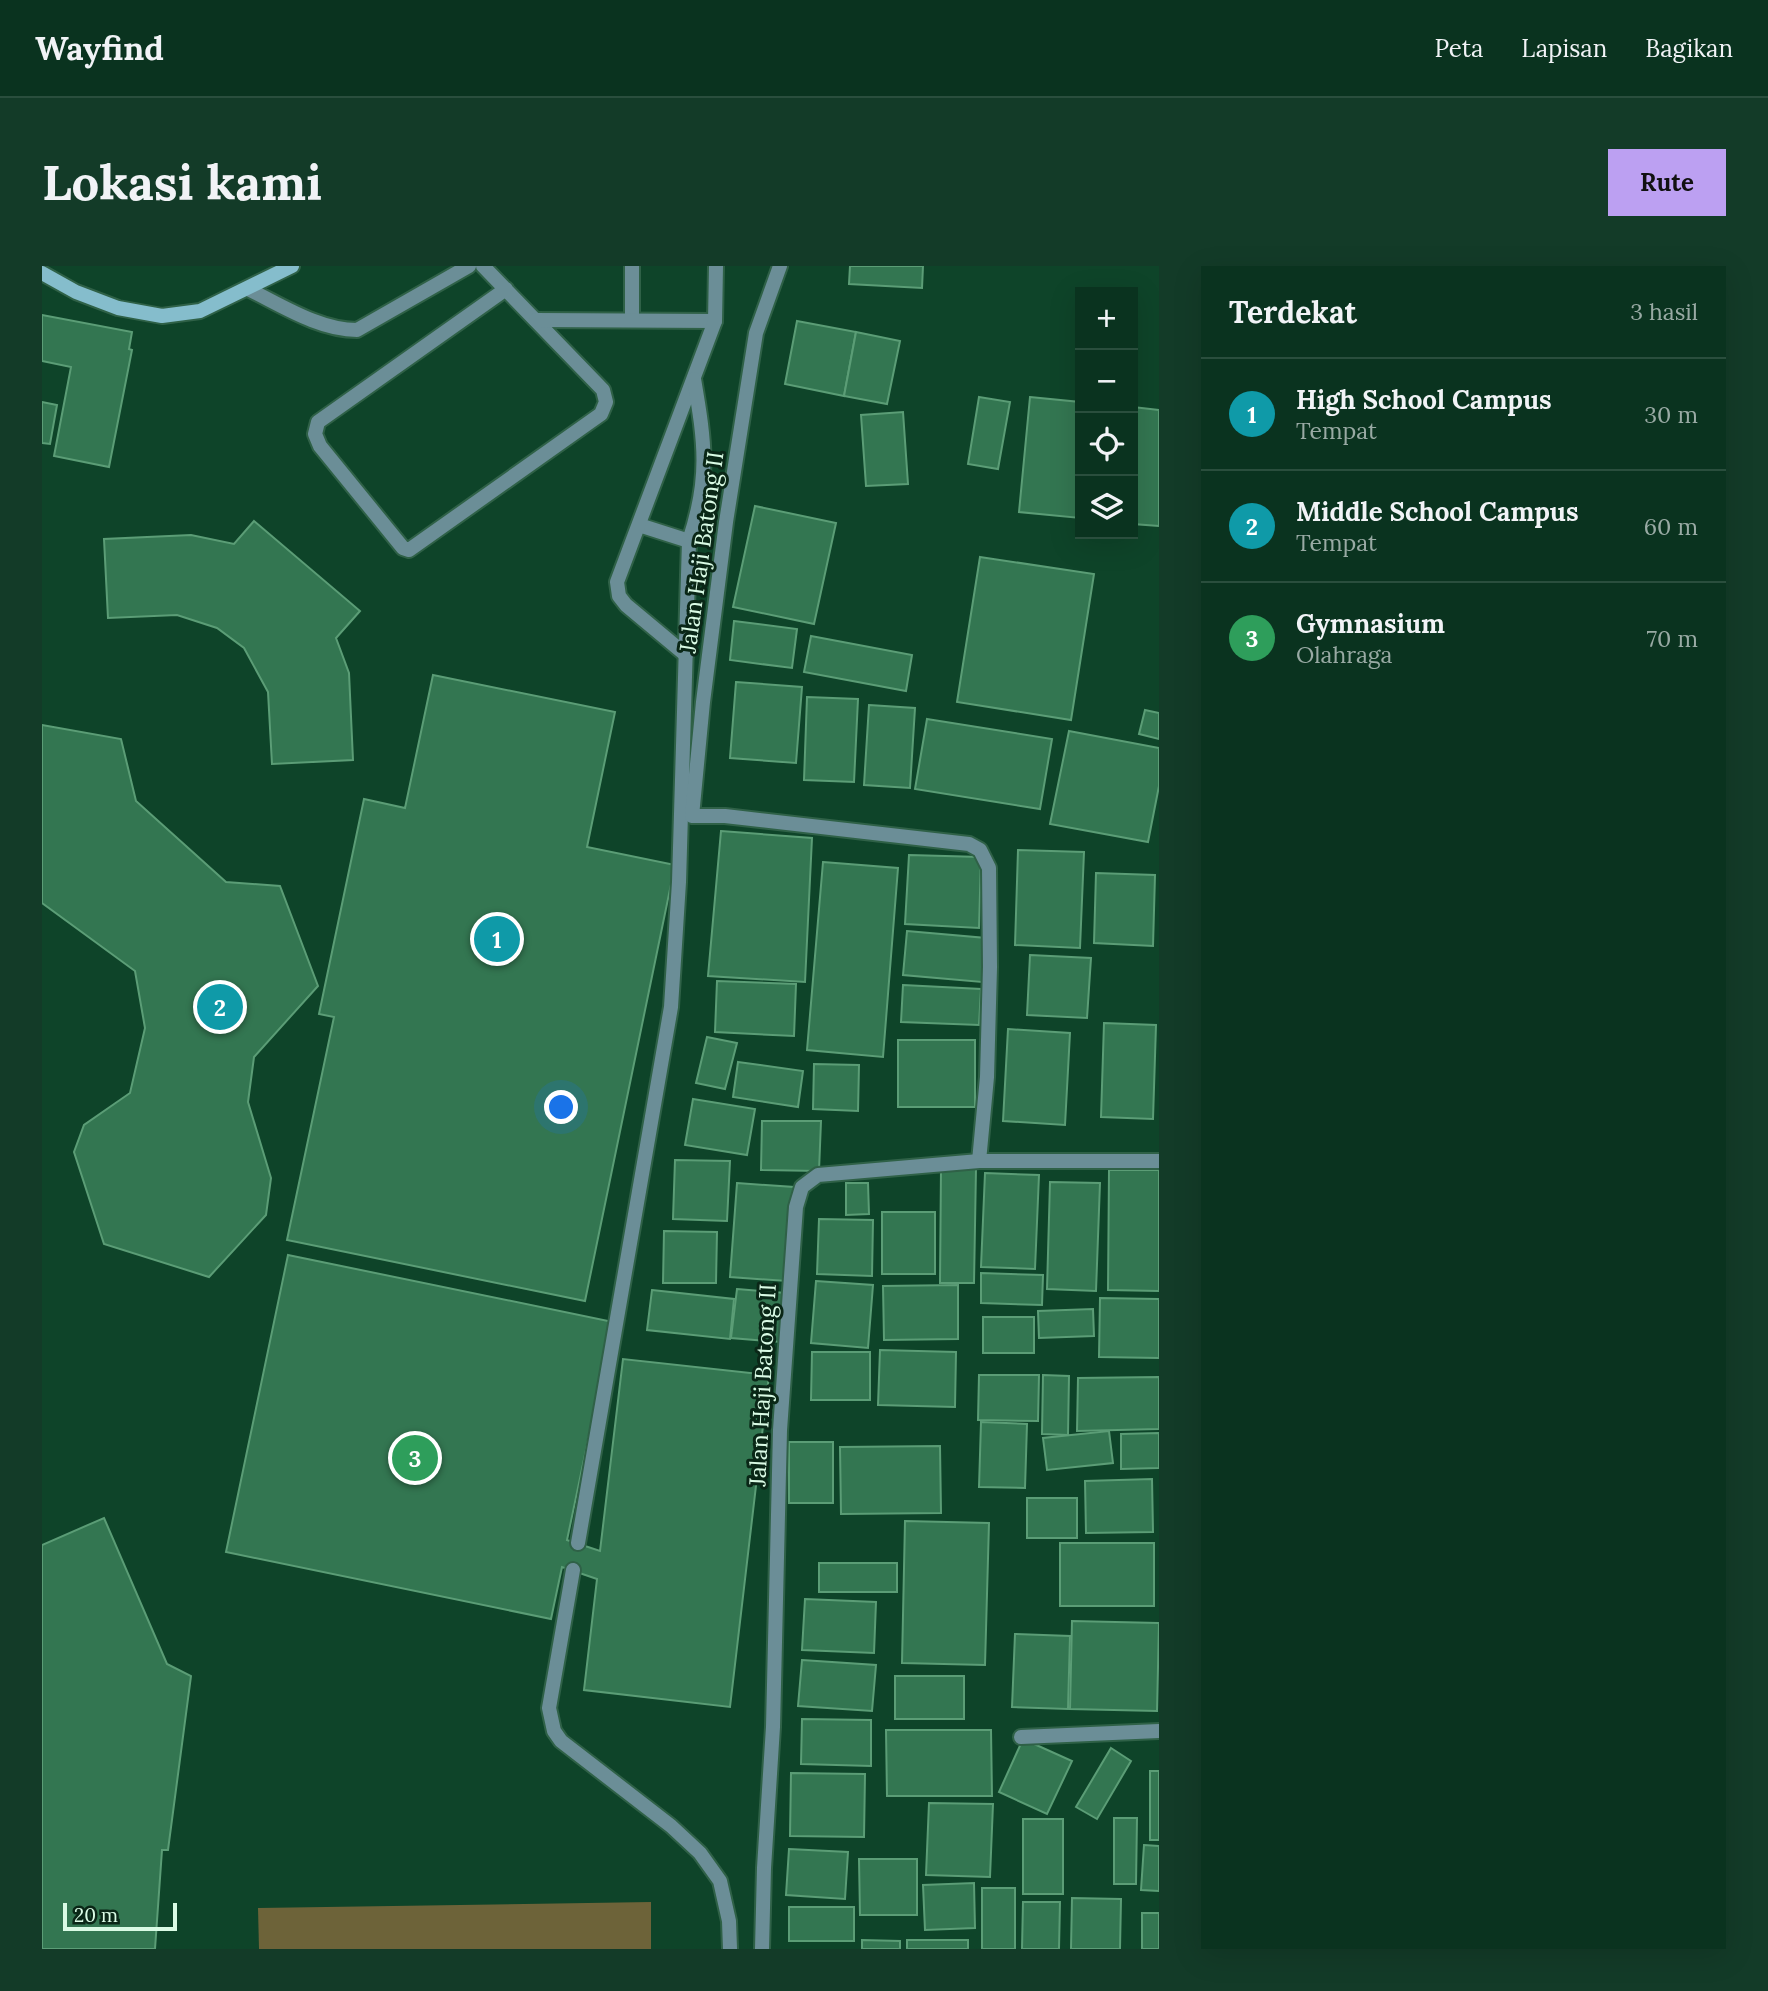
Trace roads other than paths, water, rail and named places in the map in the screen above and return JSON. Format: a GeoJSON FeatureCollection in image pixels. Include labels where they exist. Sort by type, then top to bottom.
{"type":"FeatureCollection","features":[{"type":"Feature","properties":{"kind":"street"},"geometry":{"type":"LineString","coordinates":[[42,273],[76,292],[118,308],[162,316],[200,311],[292,266]]}},
{"type":"Feature","properties":{"kind":"street"},"geometry":{"type":"LineString","coordinates":[[247,289],[296,313],[342,330],[357,330],[469,266]]}},
{"type":"Feature","properties":{"kind":"street"},"geometry":{"type":"LineString","coordinates":[[483,266],[506,289],[603,390],[606,402],[601,414],[414,548],[403,548],[320,446],[315,434],[318,422],[506,289]]}},
{"type":"Feature","properties":{"kind":"street"},"geometry":{"type":"LineString","coordinates":[[632,266],[632,320]]}},
{"type":"Feature","properties":{"kind":"street"},"geometry":{"type":"LineString","coordinates":[[686,654],[626,605],[619,596],[617,582],[715,321],[716,266]]}},
{"type":"Feature","properties":{"kind":"street","name":"Jalan Haji Batong II"},"geometry":{"type":"LineString","coordinates":[[780,266],[756,333],[726,522],[703,702],[692,816],[724,816],[969,844],[980,850],[989,869],[990,967],[987,1077],[979,1161]]}},
{"type":"Feature","properties":{"kind":"street"},"geometry":{"type":"LineString","coordinates":[[536,320],[715,321]]}},
{"type":"Feature","properties":{"kind":"street"},"geometry":{"type":"LineString","coordinates":[[578,1543],[671,1007],[679,882],[689,541],[700,508],[705,459],[704,435],[694,379]]}},
{"type":"Feature","properties":{"kind":"street"},"geometry":{"type":"LineString","coordinates":[[639,525],[689,541]]}},
{"type":"Feature","properties":{"kind":"street","name":"Jalan Haji Batong II"},"geometry":{"type":"LineString","coordinates":[[762,1949],[773,1727],[780,1430],[796,1207],[802,1187],[818,1175],[979,1161],[1159,1161]]}},
{"type":"Feature","properties":{"kind":"street"},"geometry":{"type":"LineString","coordinates":[[573,1570],[550,1708],[554,1731],[561,1741],[671,1826],[700,1853],[720,1881],[729,1921],[730,1949]]}},
{"type":"Feature","properties":{"kind":"street"},"geometry":{"type":"LineString","coordinates":[[1021,1737],[1159,1731]]}},
{"type":"Feature","properties":{"kind":"place","name":"High School Campus"},"geometry":{"type":"Point","coordinates":[497,939]}},
{"type":"Feature","properties":{"kind":"place","name":"Middle School Campus"},"geometry":{"type":"Point","coordinates":[220,1007]}},
{"type":"Feature","properties":{"kind":"place","name":"Gymnasium"},"geometry":{"type":"Point","coordinates":[415,1458]}}]}
